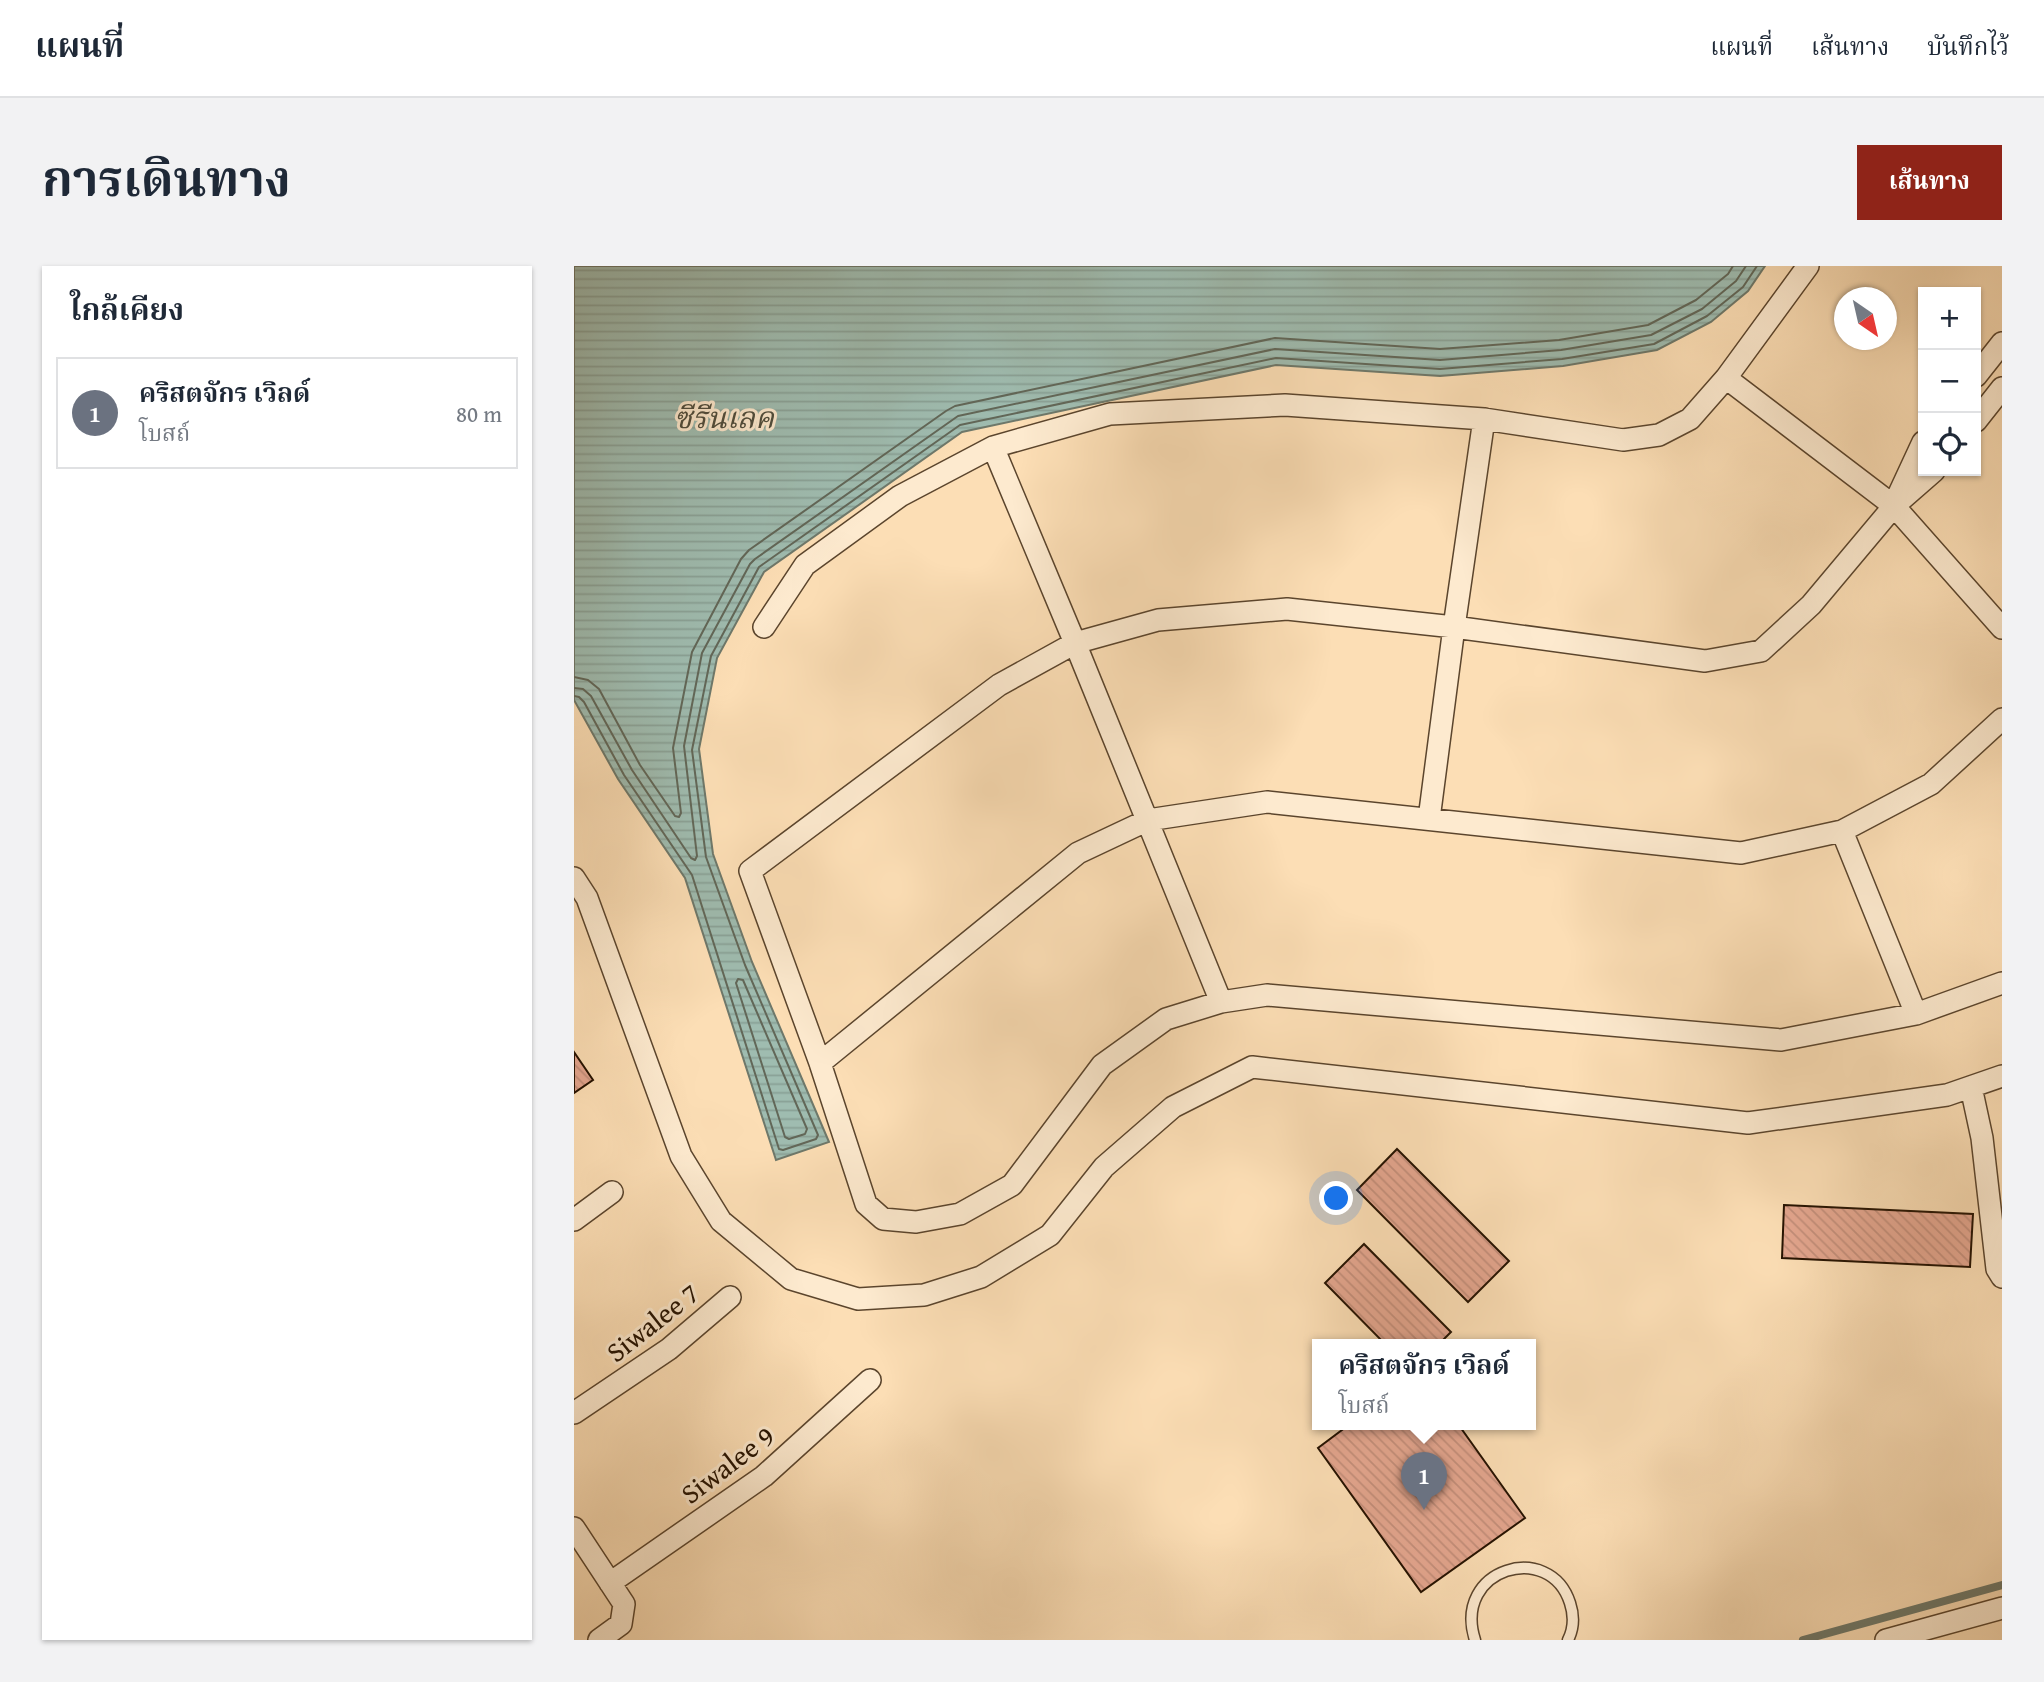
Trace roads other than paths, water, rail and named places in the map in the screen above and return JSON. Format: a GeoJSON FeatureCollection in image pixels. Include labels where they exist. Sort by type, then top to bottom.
{"type":"FeatureCollection","features":[{"type":"Feature","properties":{"kind":"street"},"geometry":{"type":"LineString","coordinates":[[764,627],[805,565],[900,496],[993,447],[1110,414],[1285,405],[1484,419],[1623,440],[1659,435],[1690,419],[1726,378],[1808,266]]}},
{"type":"Feature","properties":{"kind":"street"},"geometry":{"type":"LineString","coordinates":[[1981,369],[2002,342]]}},
{"type":"Feature","properties":{"kind":"street"},"geometry":{"type":"LineString","coordinates":[[1726,378],[1894,506],[2002,628]]}},
{"type":"Feature","properties":{"kind":"street"},"geometry":{"type":"LineString","coordinates":[[1981,415],[2002,388]]}},
{"type":"Feature","properties":{"kind":"street"},"geometry":{"type":"LineString","coordinates":[[1429,819],[1484,419]]}},
{"type":"Feature","properties":{"kind":"street"},"geometry":{"type":"LineString","coordinates":[[993,447],[1221,1002]]}},
{"type":"Feature","properties":{"kind":"street"},"geometry":{"type":"LineString","coordinates":[[1894,506],[1918,453]]}},
{"type":"Feature","properties":{"kind":"street"},"geometry":{"type":"LineString","coordinates":[[1928,476],[1894,506],[1811,605],[1761,651],[1706,661],[1454,627],[1287,610],[1158,620],[1075,643],[999,685],[750,871],[820,1063],[866,1204],[883,1219],[916,1222],[960,1214],[1012,1185],[1102,1065],[1166,1019],[1221,1002],[1267,995],[1781,1040],[1916,1014],[2002,983]]}},
{"type":"Feature","properties":{"kind":"street"},"geometry":{"type":"LineString","coordinates":[[820,1063],[1078,853],[1148,820],[1267,802],[1741,853],[1842,831],[1931,784],[2002,719]]}},
{"type":"Feature","properties":{"kind":"street"},"geometry":{"type":"LineString","coordinates":[[1842,831],[1916,1014]]}},
{"type":"Feature","properties":{"kind":"street"},"geometry":{"type":"LineString","coordinates":[[574,878],[587,898],[681,1156],[721,1221],[791,1279],[858,1298],[924,1295],[981,1277],[1050,1235],[1104,1167],[1173,1107],[1252,1067],[1748,1123],[1947,1096],[2002,1076]]}},
{"type":"Feature","properties":{"kind":"street"},"geometry":{"type":"LineString","coordinates":[[1971,1087],[1982,1138],[1997,1269],[2002,1278]]}},
{"type":"Feature","properties":{"kind":"street"},"geometry":{"type":"LineString","coordinates":[[574,1220],[612,1192]]}},
{"type":"Feature","properties":{"kind":"street","name":"Siwalee 7"},"geometry":{"type":"LineString","coordinates":[[574,1413],[668,1349],[730,1297]]}},
{"type":"Feature","properties":{"kind":"street","name":"Siwalee 9"},"geometry":{"type":"LineString","coordinates":[[610,1583],[764,1476],[870,1380]]}},
{"type":"Feature","properties":{"kind":"street"},"geometry":{"type":"LineString","coordinates":[[574,1528],[624,1604],[621,1624],[599,1640]]}},
{"type":"Feature","properties":{"kind":"street"},"geometry":{"type":"LineString","coordinates":[[1886,1640],[2002,1608]]}},
{"type":"Feature","properties":{"kind":"lane"},"geometry":{"type":"LineString","coordinates":[[1475,1640],[1471,1626],[1472,1606],[1481,1588],[1496,1574],[1516,1568],[1536,1569],[1553,1578],[1567,1594],[1573,1613],[1572,1633],[1568,1640]]}},
{"type":"Feature","properties":{"kind":"water","name":"ซีรีนเลค"},"geometry":{"type":"Polygon","coordinates":[[[574,266],[1765,266],[1748,291],[1711,322],[1657,350],[1563,366],[1440,376],[1276,365],[962,432],[764,572],[717,658],[699,749],[713,854],[752,962],[829,1142],[776,1160],[685,878],[618,779],[574,700],[574,266]]]}},
{"type":"Feature","properties":{"kind":"waterway"},"geometry":{"type":"LineString","coordinates":[[1803,1640],[2002,1585]]}},
{"type":"Feature","properties":{"kind":"place","name":"คริสตจักร เวิลด์"},"geometry":{"type":"Point","coordinates":[1424,1510]}}]}
